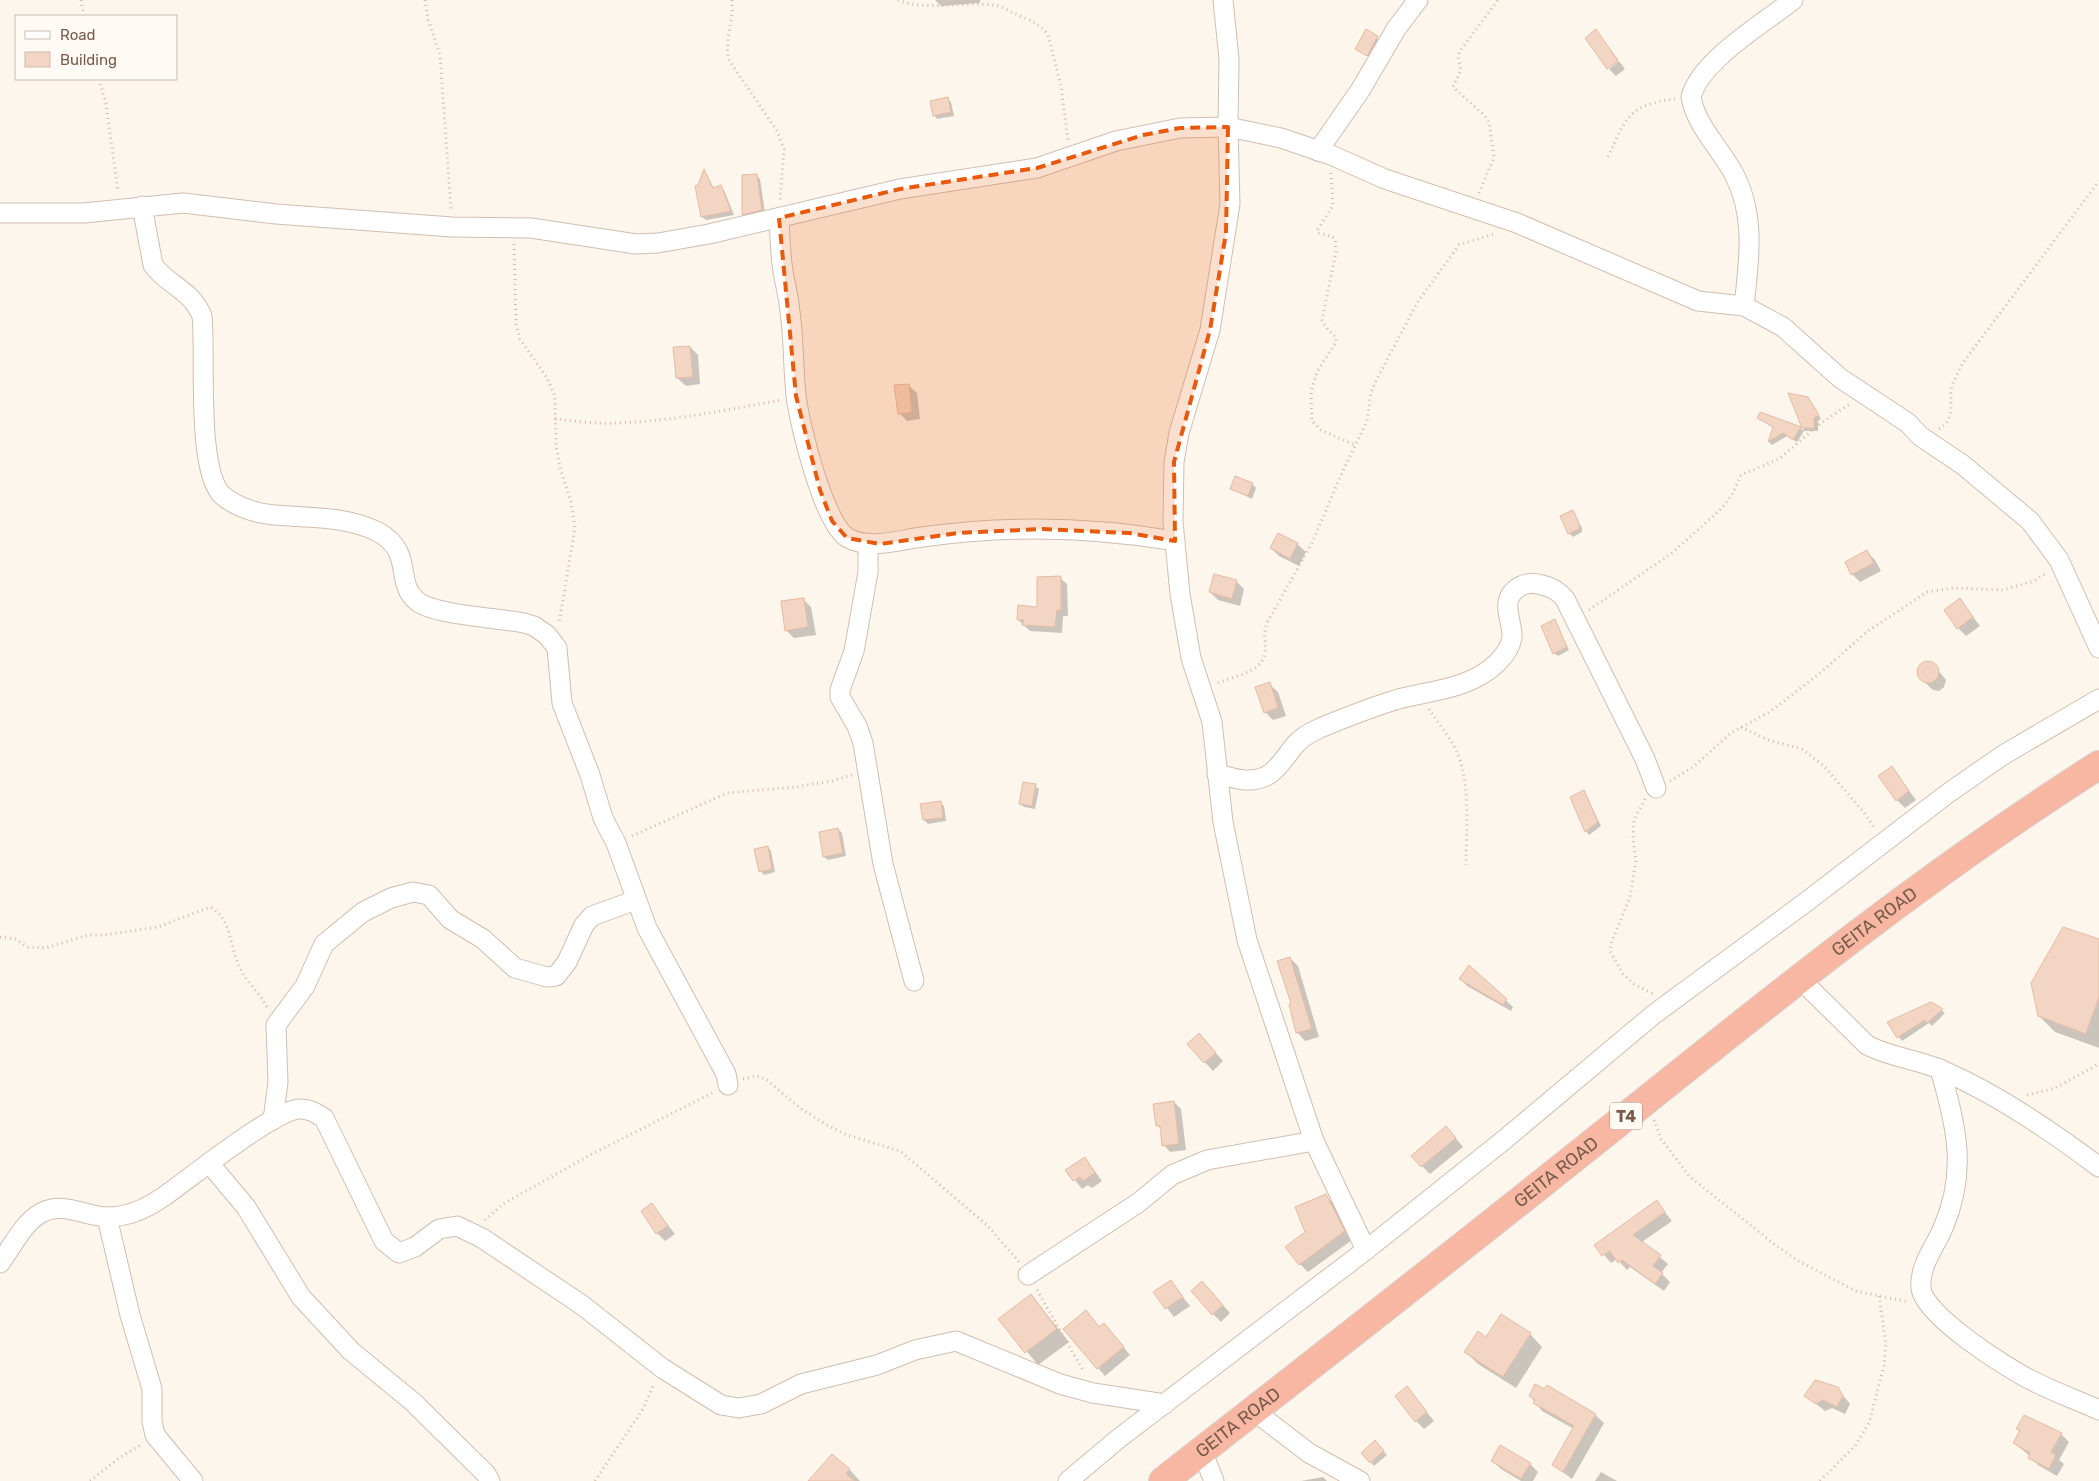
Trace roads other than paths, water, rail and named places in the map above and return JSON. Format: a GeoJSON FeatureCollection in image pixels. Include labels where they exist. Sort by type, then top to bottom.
{"type":"FeatureCollection","features":[{"type":"Feature","properties":{"kind":"highway","name":"GEITA ROAD"},"geometry":{"type":"LineString","coordinates":[[1163,1481],[1254,1411],[1799,978],[2019,815],[2099,765]]}},
{"type":"Feature","properties":{"kind":"street"},"geometry":{"type":"LineString","coordinates":[[1223,0],[1229,59],[1230,204],[1210,330],[1179,433],[1174,462],[1173,522],[1180,594],[1191,658],[1212,722],[1226,838],[1247,940],[1314,1141],[1366,1250]]}},
{"type":"Feature","properties":{"kind":"street"},"geometry":{"type":"LineString","coordinates":[[1324,153],[1396,29],[1418,0]]}},
{"type":"Feature","properties":{"kind":"street"},"geometry":{"type":"LineString","coordinates":[[1744,306],[1750,248],[1744,203],[1734,175],[1695,112],[1691,97],[1698,81],[1722,56],[1793,0]]}},
{"type":"Feature","properties":{"kind":"street"},"geometry":{"type":"LineString","coordinates":[[0,213],[54,214],[183,204],[276,214],[452,227],[560,231],[636,244],[658,243],[779,218],[900,188],[1037,168],[1094,147],[1143,135],[1180,128],[1228,127],[1281,138],[1324,153],[1386,179],[1517,223],[1698,301],[1744,306],[1783,327],[1840,378],[1908,423],[1920,436],[1964,465],[2030,521],[2059,560],[2099,648]]}},
{"type":"Feature","properties":{"kind":"street"},"geometry":{"type":"LineString","coordinates":[[142,206],[153,265],[158,272],[197,304],[202,316],[206,449],[212,476],[221,494],[248,511],[336,520],[379,532],[394,544],[401,553],[408,592],[424,606],[524,622],[547,635],[557,648],[562,703],[590,775],[603,818],[616,843],[647,928],[726,1074],[728,1085]]}},
{"type":"Feature","properties":{"kind":"street"},"geometry":{"type":"LineString","coordinates":[[779,218],[783,269],[790,312],[796,396],[812,464],[832,521],[848,538],[880,544],[985,530],[1043,528],[1129,533],[1175,541]]}},
{"type":"Feature","properties":{"kind":"street"},"geometry":{"type":"LineString","coordinates":[[868,543],[868,572],[864,595],[852,657],[840,690],[840,697],[857,726],[863,743],[883,864],[914,981]]}},
{"type":"Feature","properties":{"kind":"street"},"geometry":{"type":"LineString","coordinates":[[1217,774],[1244,780],[1270,776],[1279,769],[1296,744],[1307,735],[1394,700],[1452,688],[1474,678],[1496,663],[1509,648],[1512,636],[1507,608],[1513,591],[1521,586],[1533,584],[1559,590],[1576,619],[1645,759],[1656,788]]}},
{"type":"Feature","properties":{"kind":"street"},"geometry":{"type":"LineString","coordinates":[[1068,1481],[1366,1250],[1671,1001],[1806,902],[1882,842],[2003,755],[2099,698]]}},
{"type":"Feature","properties":{"kind":"street"},"geometry":{"type":"LineString","coordinates":[[273,1120],[278,1082],[276,1025],[305,986],[324,944],[363,912],[391,898],[413,892],[429,895],[450,919],[483,939],[515,968],[547,977],[556,976],[567,962],[584,925],[592,916],[636,900]]}},
{"type":"Feature","properties":{"kind":"street"},"geometry":{"type":"LineString","coordinates":[[1799,978],[1867,1045],[1877,1050],[1913,1059],[1940,1069],[2001,1101],[2099,1167]]}},
{"type":"Feature","properties":{"kind":"street"},"geometry":{"type":"LineString","coordinates":[[1940,1069],[1956,1126],[1958,1173],[1953,1202],[1923,1275],[1922,1296],[1928,1306],[1962,1336],[2007,1366],[2033,1382],[2099,1410]]}},
{"type":"Feature","properties":{"kind":"street"},"geometry":{"type":"LineString","coordinates":[[0,1263],[28,1224],[39,1214],[51,1209],[71,1208],[87,1214],[107,1217],[129,1215],[149,1207],[239,1140],[298,1108],[312,1110],[324,1118],[384,1242],[399,1253],[415,1247],[439,1229],[458,1226],[471,1232],[582,1305],[662,1368],[721,1405],[740,1408],[761,1404],[802,1384],[877,1365],[922,1348],[956,1341],[1060,1384],[1093,1393],[1165,1404]]}},
{"type":"Feature","properties":{"kind":"street"},"geometry":{"type":"LineString","coordinates":[[1028,1276],[1138,1203],[1172,1175],[1208,1160],[1314,1141]]}},
{"type":"Feature","properties":{"kind":"street"},"geometry":{"type":"LineString","coordinates":[[209,1163],[246,1206],[301,1297],[351,1351],[413,1402],[486,1474],[490,1481]]}},
{"type":"Feature","properties":{"kind":"street"},"geometry":{"type":"LineString","coordinates":[[107,1217],[130,1315],[152,1389],[152,1421],[156,1436],[193,1481]]}},
{"type":"Feature","properties":{"kind":"street"},"geometry":{"type":"LineString","coordinates":[[1254,1411],[1309,1453],[1360,1481]]}},
{"type":"Feature","properties":{"kind":"street"},"geometry":{"type":"LineString","coordinates":[[1202,1451],[1214,1481]]}}]}
